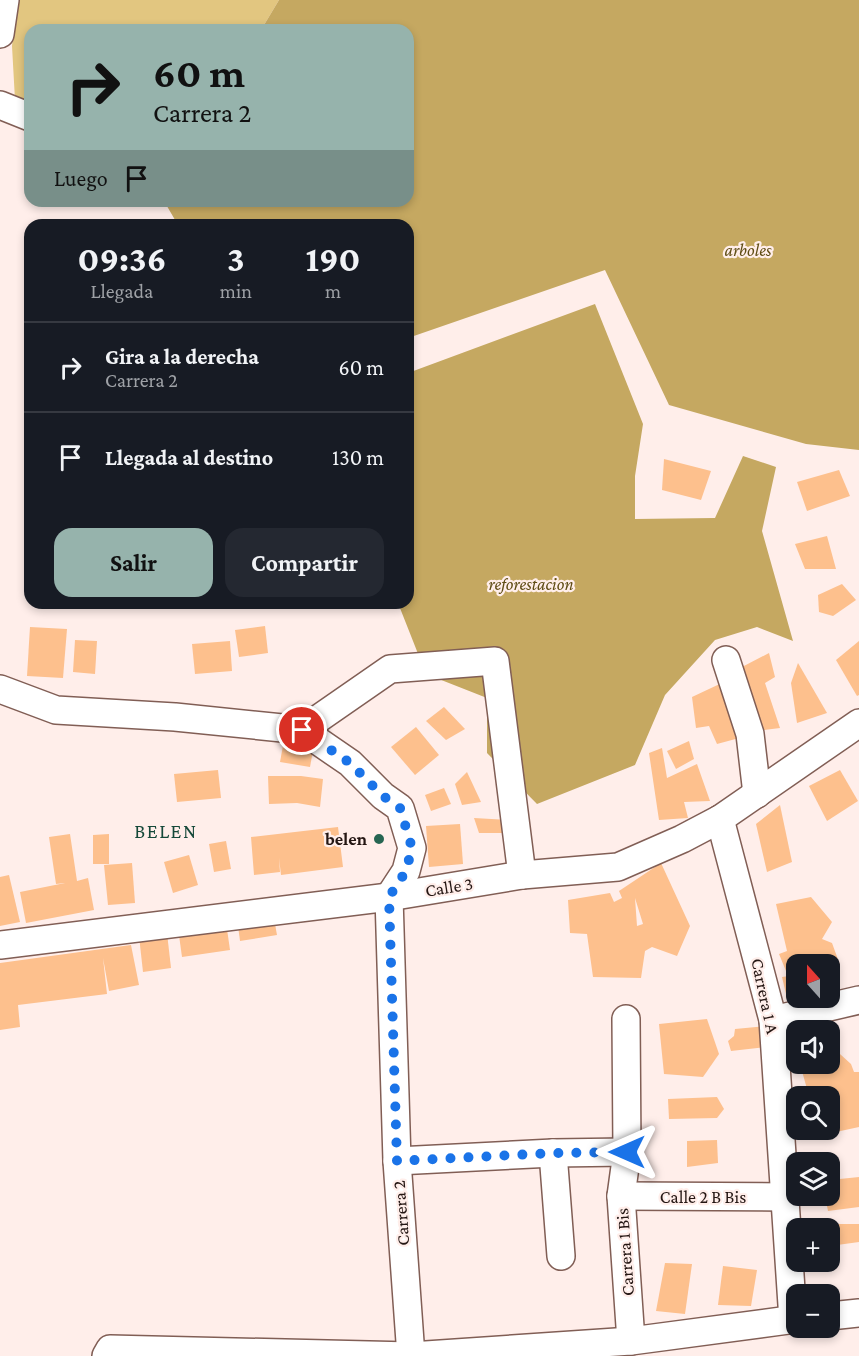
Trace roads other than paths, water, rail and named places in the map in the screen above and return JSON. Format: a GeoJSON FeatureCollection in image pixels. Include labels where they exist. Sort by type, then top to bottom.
{"type":"FeatureCollection","features":[{"type":"Feature","properties":{"kind":"street"},"geometry":{"type":"LineString","coordinates":[[0,34],[5,0]]}},
{"type":"Feature","properties":{"kind":"street"},"geometry":{"type":"LineString","coordinates":[[0,105],[24,115]]}},
{"type":"Feature","properties":{"kind":"street"},"geometry":{"type":"LineString","coordinates":[[726,660],[750,734],[757,794]]}},
{"type":"Feature","properties":{"kind":"street"},"geometry":{"type":"LineString","coordinates":[[302,730],[390,669],[495,661],[522,875]]}},
{"type":"Feature","properties":{"kind":"street"},"geometry":{"type":"LineString","coordinates":[[0,689],[56,710],[175,717],[302,730],[350,763],[383,796],[400,808],[412,848],[406,871],[389,897]]}},
{"type":"Feature","properties":{"kind":"street","name":"Calle 3"},"geometry":{"type":"LineString","coordinates":[[0,945],[389,897],[522,875],[618,867],[682,839],[720,819],[859,723]]}},
{"type":"Feature","properties":{"kind":"street","name":"Carrera 1 A"},"geometry":{"type":"LineString","coordinates":[[720,819],[773,1020],[792,1284]]}},
{"type":"Feature","properties":{"kind":"street","name":"Carrera 2"},"geometry":{"type":"LineString","coordinates":[[389,897],[397,1161],[411,1356]]}},
{"type":"Feature","properties":{"kind":"street"},"geometry":{"type":"LineString","coordinates":[[773,1020],[859,1000]]}},
{"type":"Feature","properties":{"kind":"street","name":"Carrera 1 Bis"},"geometry":{"type":"LineString","coordinates":[[627,1019],[627,1152],[621,1196],[631,1341]]}},
{"type":"Feature","properties":{"kind":"street"},"geometry":{"type":"LineString","coordinates":[[397,1161],[554,1153],[627,1152]]}},
{"type":"Feature","properties":{"kind":"street"},"geometry":{"type":"LineString","coordinates":[[554,1153],[561,1257]]}},
{"type":"Feature","properties":{"kind":"street","name":"Calle 2 B Bis"},"geometry":{"type":"LineString","coordinates":[[621,1196],[784,1197]]}},
{"type":"Feature","properties":{"kind":"street"},"geometry":{"type":"LineString","coordinates":[[840,1315],[859,1313]]}},
{"type":"Feature","properties":{"kind":"street"},"geometry":{"type":"LineString","coordinates":[[106,1356],[110,1349],[411,1356],[631,1341],[786,1321]]}},
{"type":"Feature","properties":{"kind":"place","name":"belen"},"geometry":{"type":"Point","coordinates":[379,839]}},
{"type":"Feature","properties":{"kind":"district","name":"BELEN"},"geometry":{"type":"Point","coordinates":[166,831]}},
{"type":"Feature","properties":{"kind":"park label","name":"arboles"},"geometry":{"type":"Point","coordinates":[748,250]}},
{"type":"Feature","properties":{"kind":"park label","name":"reforestacion"},"geometry":{"type":"Point","coordinates":[531,584]}}]}
